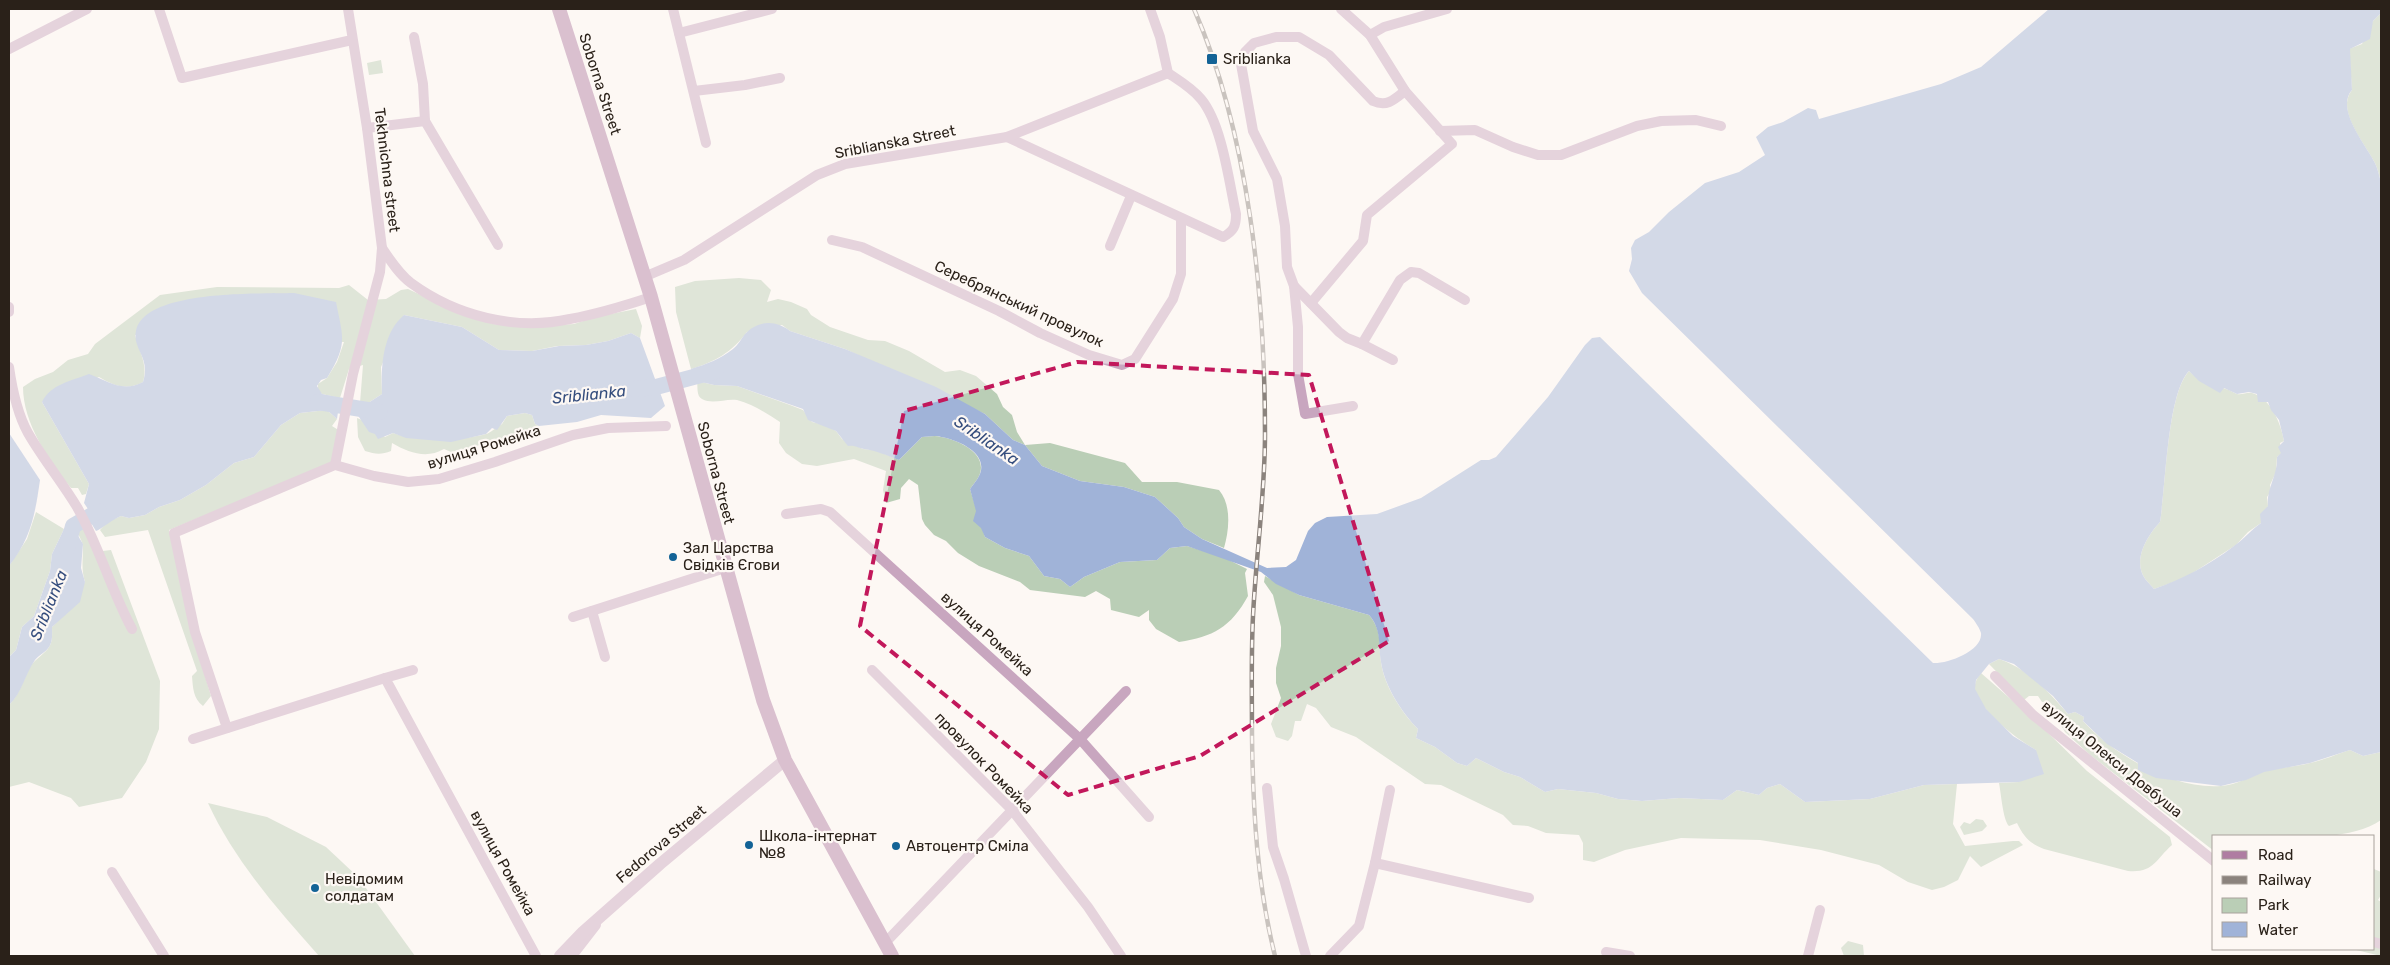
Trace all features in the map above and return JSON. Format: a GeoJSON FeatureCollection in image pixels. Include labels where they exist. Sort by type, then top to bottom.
{"type":"FeatureCollection","features":[{"type":"Feature","properties":{"kind":"main road","name":"Soborna Street"},"geometry":{"type":"LineString","coordinates":[[559,9],[651,297],[762,700],[785,760],[892,956]]}},
{"type":"Feature","properties":{"kind":"street"},"geometry":{"type":"LineString","coordinates":[[9,49],[87,9]]}},
{"type":"Feature","properties":{"kind":"street"},"geometry":{"type":"LineString","coordinates":[[159,9],[182,78],[352,40]]}},
{"type":"Feature","properties":{"kind":"street","name":"Tekhnichna street"},"geometry":{"type":"LineString","coordinates":[[348,9],[367,128],[382,248],[410,283],[445,304],[484,319],[524,323],[568,320],[651,297]]}},
{"type":"Feature","properties":{"kind":"street"},"geometry":{"type":"LineString","coordinates":[[673,9],[706,144]]}},
{"type":"Feature","properties":{"kind":"street"},"geometry":{"type":"LineString","coordinates":[[679,33],[772,9]]}},
{"type":"Feature","properties":{"kind":"street"},"geometry":{"type":"LineString","coordinates":[[1007,136],[1131,196],[1223,237],[1230,234],[1236,226],[1236,214],[1216,124],[1202,100],[1188,86],[1168,73],[1160,37],[1150,9]]}},
{"type":"Feature","properties":{"kind":"street"},"geometry":{"type":"LineString","coordinates":[[1311,303],[1363,242],[1366,215],[1452,144],[1405,91],[1370,35],[1341,9]]}},
{"type":"Feature","properties":{"kind":"street"},"geometry":{"type":"LineString","coordinates":[[1370,35],[1384,27],[1447,9]]}},
{"type":"Feature","properties":{"kind":"street"},"geometry":{"type":"LineString","coordinates":[[414,37],[423,84],[424,121],[498,245]]}},
{"type":"Feature","properties":{"kind":"street"},"geometry":{"type":"LineString","coordinates":[[1353,406],[1305,414],[1298,374],[1298,327],[1294,286],[1287,267],[1285,226],[1277,179],[1253,131],[1241,64],[1245,52],[1254,43],[1269,39],[1299,37],[1335,60],[1351,81],[1373,102],[1381,104],[1390,102],[1405,91]]}},
{"type":"Feature","properties":{"kind":"street","name":"Sriblianska Street"},"geometry":{"type":"LineString","coordinates":[[644,277],[684,260],[824,172],[845,164],[1007,136],[1168,73]]}},
{"type":"Feature","properties":{"kind":"street"},"geometry":{"type":"LineString","coordinates":[[694,91],[780,78]]}},
{"type":"Feature","properties":{"kind":"street"},"geometry":{"type":"LineString","coordinates":[[1440,130],[1475,130],[1513,147],[1538,155],[1561,155],[1637,126],[1661,121],[1696,120],[1721,126]]}},
{"type":"Feature","properties":{"kind":"street"},"geometry":{"type":"LineString","coordinates":[[367,128],[424,121]]}},
{"type":"Feature","properties":{"kind":"street"},"geometry":{"type":"LineString","coordinates":[[1110,246],[1131,196]]}},
{"type":"Feature","properties":{"kind":"street","name":"Серебрянський провулок"},"geometry":{"type":"LineString","coordinates":[[832,240],[862,247],[999,311],[1040,333],[1089,355],[1122,364],[1135,359],[1173,299],[1181,274],[1181,218]]}},
{"type":"Feature","properties":{"kind":"street"},"geometry":{"type":"LineString","coordinates":[[227,728],[195,632],[174,533],[335,465],[353,374],[380,272],[382,248]]}},
{"type":"Feature","properties":{"kind":"street"},"geometry":{"type":"LineString","coordinates":[[1362,344],[1400,280],[1411,272],[1419,273],[1465,300]]}},
{"type":"Feature","properties":{"kind":"street"},"geometry":{"type":"LineString","coordinates":[[1294,286],[1347,338],[1393,360]]}},
{"type":"Feature","properties":{"kind":"street"},"geometry":{"type":"LineString","coordinates":[[9,307],[9,312]]}},
{"type":"Feature","properties":{"kind":"street"},"geometry":{"type":"LineString","coordinates":[[9,367],[12,386],[28,432],[77,507],[90,532],[121,610],[132,630]]}},
{"type":"Feature","properties":{"kind":"street","name":"вулиця Ромейка"},"geometry":{"type":"LineString","coordinates":[[335,465],[374,476],[408,482],[439,479],[573,435],[608,428],[666,426]]}},
{"type":"Feature","properties":{"kind":"street","name":"вулиця Ромейка"},"geometry":{"type":"LineString","coordinates":[[786,514],[821,509],[830,512],[1080,739],[1149,817]]}},
{"type":"Feature","properties":{"kind":"street"},"geometry":{"type":"LineString","coordinates":[[573,617],[726,568]]}},
{"type":"Feature","properties":{"kind":"street"},"geometry":{"type":"LineString","coordinates":[[592,611],[605,658]]}},
{"type":"Feature","properties":{"kind":"street"},"geometry":{"type":"LineString","coordinates":[[193,739],[412,670]]}},
{"type":"Feature","properties":{"kind":"street","name":"провулок Ромейка"},"geometry":{"type":"LineString","coordinates":[[872,670],[1012,810],[1088,907],[1121,956]]}},
{"type":"Feature","properties":{"kind":"street","name":"вулиця Олекси Довбуша"},"geometry":{"type":"LineString","coordinates":[[1995,676],[2033,714],[2212,859]]}},
{"type":"Feature","properties":{"kind":"street","name":"вулиця Ромейка"},"geometry":{"type":"LineString","coordinates":[[385,678],[536,956]]}},
{"type":"Feature","properties":{"kind":"street"},"geometry":{"type":"LineString","coordinates":[[885,943],[1126,691]]}},
{"type":"Feature","properties":{"kind":"street","name":"Fedorova Street"},"geometry":{"type":"LineString","coordinates":[[560,956],[603,915],[785,760]]}},
{"type":"Feature","properties":{"kind":"street"},"geometry":{"type":"LineString","coordinates":[[1266,788],[1272,847],[1284,879],[1306,956]]}},
{"type":"Feature","properties":{"kind":"street"},"geometry":{"type":"LineString","coordinates":[[1330,956],[1359,926],[1376,863],[1390,790]]}},
{"type":"Feature","properties":{"kind":"street"},"geometry":{"type":"LineString","coordinates":[[1376,863],[1529,898]]}},
{"type":"Feature","properties":{"kind":"street"},"geometry":{"type":"LineString","coordinates":[[112,872],[164,956]]}},
{"type":"Feature","properties":{"kind":"street"},"geometry":{"type":"LineString","coordinates":[[1808,956],[1820,910]]}},
{"type":"Feature","properties":{"kind":"street"},"geometry":{"type":"LineString","coordinates":[[572,956],[603,915]]}},
{"type":"Feature","properties":{"kind":"street"},"geometry":{"type":"LineString","coordinates":[[1606,952],[1630,956]]}},
{"type":"Feature","properties":{"kind":"highlighted area"},"geometry":{"type":"Polygon","coordinates":[[[1077,362],[1309,375],[1389,641],[1200,756],[1068,795],[860,626],[904,411],[1077,362]]]}},
{"type":"Feature","properties":{"kind":"green space"},"geometry":{"type":"Polygon","coordinates":[[[2381,13],[2381,182],[2375,163],[2349,117],[2347,107],[2348,98],[2352,90],[2349,49],[2362,44],[2373,21],[2381,13]]]}},
{"type":"Feature","properties":{"kind":"green space"},"geometry":{"type":"Polygon","coordinates":[[[381,60],[383,73],[369,75],[367,63],[381,60]]]}},
{"type":"Feature","properties":{"kind":"green space"},"geometry":{"type":"Polygon","coordinates":[[[739,278],[761,280],[771,290],[767,302],[778,299],[791,302],[807,309],[811,315],[830,327],[868,340],[885,341],[909,351],[945,372],[960,370],[976,376],[997,394],[1003,407],[1012,415],[1017,432],[1025,445],[1013,440],[985,414],[845,349],[790,331],[782,325],[747,332],[729,351],[708,363],[691,369],[676,312],[675,287],[695,281],[739,278]]]}},
{"type":"Feature","properties":{"kind":"green space"},"geometry":{"type":"Polygon","coordinates":[[[349,285],[368,300],[386,299],[401,290],[408,289],[438,303],[493,324],[528,327],[574,324],[595,317],[636,309],[642,326],[640,338],[631,333],[608,341],[586,345],[557,346],[532,351],[499,350],[462,327],[404,315],[381,367],[382,394],[365,405],[360,403],[363,365],[349,369],[340,398],[322,394],[318,391],[318,384],[327,378],[337,362],[344,342],[135,335],[144,364],[143,382],[126,387],[110,383],[99,377],[42,402],[89,484],[86,494],[82,495],[78,488],[71,488],[46,454],[32,428],[24,401],[23,387],[35,379],[53,372],[68,360],[88,354],[95,344],[160,295],[217,287],[339,288],[349,285]]]}},
{"type":"Feature","properties":{"kind":"green space"},"geometry":{"type":"Polygon","coordinates":[[[2189,371],[2202,380],[2237,394],[2252,393],[2265,400],[2274,412],[2284,441],[2280,443],[2282,453],[2277,457],[2276,472],[2270,485],[2271,491],[2267,497],[2268,506],[2261,523],[2248,532],[2236,545],[2185,578],[2154,589],[2143,575],[2140,559],[2144,545],[2160,522],[2172,420],[2176,400],[2189,371]]]}},
{"type":"Feature","properties":{"kind":"green space"},"geometry":{"type":"Polygon","coordinates":[[[697,381],[714,385],[737,386],[803,410],[812,422],[825,425],[836,431],[842,439],[863,449],[876,450],[899,460],[922,437],[939,436],[964,445],[971,449],[980,461],[979,476],[970,489],[985,537],[1005,548],[1029,556],[1044,576],[1060,579],[1070,587],[1084,577],[1120,562],[1157,560],[1170,548],[1187,546],[1223,557],[1247,569],[1245,573],[1248,596],[1235,616],[1220,629],[1202,637],[1179,642],[1156,629],[1149,620],[1149,610],[1139,617],[1111,610],[1110,599],[1096,591],[1085,597],[1030,590],[1020,582],[979,566],[958,553],[946,541],[934,535],[922,519],[918,485],[909,479],[901,488],[900,499],[886,503],[883,490],[886,471],[854,459],[817,466],[802,464],[786,453],[779,443],[780,422],[754,407],[737,400],[706,401],[700,398],[697,381]]]}},
{"type":"Feature","properties":{"kind":"green space"},"geometry":{"type":"Polygon","coordinates":[[[327,410],[337,419],[332,426],[340,431],[332,463],[169,530],[192,631],[211,696],[203,706],[197,700],[193,689],[192,676],[197,671],[148,530],[105,537],[100,530],[107,522],[121,516],[129,518],[145,515],[159,507],[180,500],[206,485],[234,463],[254,457],[281,425],[300,413],[327,410]]]}},
{"type":"Feature","properties":{"kind":"green space"},"geometry":{"type":"Polygon","coordinates":[[[525,413],[532,415],[535,424],[539,426],[527,433],[517,432],[509,437],[451,452],[444,449],[431,454],[418,454],[392,443],[391,451],[375,453],[365,451],[358,437],[357,418],[385,437],[393,433],[414,438],[439,440],[486,434],[502,424],[507,416],[525,413]]]}},
{"type":"Feature","properties":{"kind":"green space"},"geometry":{"type":"Polygon","coordinates":[[[1050,443],[1125,463],[1142,482],[1177,482],[1219,490],[1228,510],[1228,526],[1224,548],[1202,539],[1184,527],[1178,518],[1155,497],[1124,487],[1080,481],[1042,466],[1025,445],[1050,443]]]}},
{"type":"Feature","properties":{"kind":"green space"},"geometry":{"type":"Polygon","coordinates":[[[36,512],[64,529],[52,554],[50,571],[34,616],[22,627],[16,650],[9,657],[9,566],[27,539],[36,512]]]}},
{"type":"Feature","properties":{"kind":"green space"},"geometry":{"type":"Polygon","coordinates":[[[78,528],[86,529],[94,552],[111,550],[160,681],[159,729],[146,762],[122,798],[79,807],[71,798],[29,782],[9,787],[9,705],[19,692],[30,667],[50,645],[52,627],[61,618],[85,582],[83,546],[78,528]]]}},
{"type":"Feature","properties":{"kind":"green space"},"geometry":{"type":"Polygon","coordinates":[[[1265,576],[1299,595],[1369,615],[1378,632],[1381,662],[1386,680],[1400,707],[1418,729],[1416,738],[1435,747],[1457,763],[1467,766],[1476,758],[1504,772],[1520,777],[1545,792],[1558,789],[1642,801],[1679,798],[1723,800],[1737,790],[1759,795],[1767,788],[1780,784],[1805,802],[1870,799],[1924,785],[1957,784],[1953,824],[1965,846],[2013,841],[2019,841],[2023,845],[1981,867],[1970,856],[1958,880],[1944,887],[1932,890],[1908,882],[1879,865],[1821,850],[1760,840],[1681,838],[1625,850],[1594,862],[1583,860],[1583,843],[1579,835],[1546,833],[1528,826],[1513,825],[1503,815],[1441,785],[1425,784],[1356,737],[1331,727],[1316,708],[1307,704],[1301,721],[1295,721],[1292,736],[1288,741],[1276,737],[1271,724],[1281,698],[1276,683],[1276,668],[1281,646],[1281,627],[1273,595],[1264,582],[1265,576]]]}},
{"type":"Feature","properties":{"kind":"green space"},"geometry":{"type":"Polygon","coordinates":[[[1999,659],[2019,668],[2045,689],[2068,714],[2075,712],[2084,717],[2083,721],[2096,734],[2128,758],[2146,768],[2184,782],[2203,786],[2221,786],[2238,782],[2265,771],[2315,762],[2350,750],[2363,756],[2381,752],[2381,820],[2363,829],[2336,835],[2212,835],[2212,849],[2089,754],[2065,732],[2048,702],[2042,702],[2038,696],[2029,696],[2024,700],[1989,664],[1999,659]]]}},
{"type":"Feature","properties":{"kind":"green space"},"geometry":{"type":"Polygon","coordinates":[[[1981,673],[2037,722],[2087,771],[2170,837],[2172,845],[2149,868],[2128,871],[2044,849],[2028,839],[2017,823],[2009,826],[2004,812],[1999,783],[2019,782],[2036,750],[2010,732],[1992,716],[1978,699],[1975,686],[1981,673]]]}},
{"type":"Feature","properties":{"kind":"green space"},"geometry":{"type":"Polygon","coordinates":[[[208,803],[267,817],[326,847],[358,877],[415,956],[319,956],[258,884],[231,844],[208,803]]]}},
{"type":"Feature","properties":{"kind":"green space"},"geometry":{"type":"Polygon","coordinates":[[[1976,819],[1983,820],[1987,826],[1982,831],[1964,835],[1960,827],[1964,822],[1970,824],[1976,819]]]}},
{"type":"Feature","properties":{"kind":"green space"},"geometry":{"type":"Polygon","coordinates":[[[2375,869],[2381,872],[2381,895],[2378,900],[2381,902],[2381,956],[2356,950],[2375,950],[2375,869]]]}},
{"type":"Feature","properties":{"kind":"green space"},"geometry":{"type":"Polygon","coordinates":[[[1848,941],[1863,945],[1864,956],[1844,956],[1841,948],[1848,941]]]}},
{"type":"Feature","properties":{"kind":"water"},"geometry":{"type":"Polygon","coordinates":[[[2049,9],[2381,9],[2381,13],[2373,21],[2370,39],[2350,49],[2352,90],[2348,98],[2347,107],[2354,127],[2376,165],[2381,182],[2381,752],[2363,756],[2350,750],[2310,763],[2264,772],[2246,780],[2221,786],[2156,778],[2138,770],[2138,763],[2107,744],[2083,721],[2084,717],[2075,712],[2068,714],[2053,696],[2014,664],[1999,659],[1989,664],[1976,680],[1975,689],[1986,709],[2013,736],[2036,750],[2044,774],[2019,782],[1924,785],[1870,799],[1805,802],[1780,784],[1767,788],[1759,795],[1737,790],[1723,800],[1679,798],[1642,801],[1558,789],[1545,792],[1520,777],[1504,772],[1476,758],[1467,766],[1457,763],[1435,747],[1416,738],[1418,729],[1400,707],[1386,680],[1381,662],[1378,632],[1369,615],[1299,595],[1276,584],[1261,572],[1187,546],[1170,548],[1157,560],[1120,562],[1084,577],[1070,587],[1060,579],[1044,576],[1029,556],[1005,548],[985,537],[981,528],[973,521],[976,511],[970,489],[979,476],[981,468],[977,455],[971,449],[956,441],[939,436],[922,437],[899,460],[881,453],[848,446],[836,431],[808,420],[803,409],[737,386],[714,385],[697,381],[691,369],[728,353],[750,329],[756,326],[773,323],[785,327],[790,331],[845,349],[936,387],[985,414],[1013,440],[1025,445],[1042,466],[1080,481],[1124,487],[1155,497],[1178,518],[1184,527],[1202,539],[1267,568],[1286,567],[1296,560],[1308,531],[1315,523],[1327,517],[1377,514],[1421,498],[1481,460],[1489,460],[1496,457],[1548,397],[1585,345],[1592,338],[1600,337],[1933,663],[1939,663],[1955,659],[1970,651],[1976,645],[1981,633],[1973,619],[1642,293],[1629,271],[1632,259],[1631,248],[1635,240],[1649,232],[1669,212],[1705,183],[1739,172],[1765,155],[1756,137],[1768,127],[1783,122],[1808,108],[1816,110],[1819,119],[1941,84],[1981,67],[2049,9]],[[2189,371],[2176,399],[2168,442],[2160,522],[2144,545],[2140,559],[2142,573],[2154,589],[2185,576],[2225,553],[2261,523],[2260,514],[2268,506],[2277,457],[2281,453],[2278,447],[2284,441],[2279,420],[2271,410],[2268,402],[2258,402],[2257,394],[2249,392],[2237,394],[2224,388],[2220,393],[2199,381],[2189,371]]]}},
{"type":"Feature","properties":{"kind":"water"},"geometry":{"type":"Polygon","coordinates":[[[294,293],[336,302],[342,333],[341,349],[327,378],[321,380],[317,386],[322,394],[340,398],[337,419],[327,410],[300,413],[281,425],[254,457],[234,463],[206,485],[180,500],[159,507],[145,515],[129,518],[121,516],[96,531],[85,513],[88,509],[84,503],[89,484],[42,402],[46,396],[56,387],[89,374],[115,385],[128,386],[143,382],[145,366],[135,337],[136,331],[144,317],[160,307],[181,301],[232,294],[294,293]]]}},
{"type":"Feature","properties":{"kind":"water"},"geometry":{"type":"Polygon","coordinates":[[[404,315],[462,327],[499,350],[532,351],[559,346],[586,345],[608,341],[631,333],[640,338],[665,406],[651,418],[601,415],[577,422],[539,426],[535,424],[532,415],[525,413],[507,416],[497,430],[492,428],[486,434],[451,442],[406,438],[393,433],[378,439],[375,434],[369,432],[357,414],[360,403],[365,405],[382,394],[383,362],[387,341],[391,332],[404,315]]]}},
{"type":"Feature","properties":{"kind":"water"},"geometry":{"type":"Polygon","coordinates":[[[9,433],[40,480],[31,526],[22,546],[9,566],[9,433]]]}},
{"type":"Feature","properties":{"kind":"water"},"geometry":{"type":"Polygon","coordinates":[[[78,528],[77,534],[83,544],[81,568],[85,582],[80,602],[52,627],[50,645],[35,660],[17,695],[9,705],[9,657],[16,650],[22,627],[34,616],[50,571],[52,554],[64,529],[78,528]]]}},
{"type":"Feature","properties":{"kind":"waterway","name":"Sriblianka"},"geometry":{"type":"LineString","coordinates":[[635,389],[656,387],[716,371]]}},
{"type":"Feature","properties":{"kind":"waterway","name":"Sriblianka"},"geometry":{"type":"LineString","coordinates":[[318,402],[380,412]]}},
{"type":"Feature","properties":{"kind":"waterway","name":"Sriblianka"},"geometry":{"type":"LineString","coordinates":[[67,549],[73,526],[99,511]]}},
{"type":"Feature","properties":{"kind":"railway"},"geometry":{"type":"LineString","coordinates":[[1194,9],[1213,58],[1241,162],[1250,217],[1262,327],[1265,434],[1264,480],[1252,631],[1253,765],[1260,875],[1275,956]]}},
{"type":"Feature","properties":{"kind":"place","name":"Sriblianka"},"geometry":{"type":"Point","coordinates":[1212,59]}},
{"type":"Feature","properties":{"kind":"place","name":"Зал Царства Свідків Єгови"},"geometry":{"type":"Point","coordinates":[673,557]}},
{"type":"Feature","properties":{"kind":"place","name":"Школа-інтернат №8"},"geometry":{"type":"Point","coordinates":[749,845]}},
{"type":"Feature","properties":{"kind":"place","name":"Автоцентр Сміла"},"geometry":{"type":"Point","coordinates":[896,846]}},
{"type":"Feature","properties":{"kind":"place","name":"Невідомим солдатам"},"geometry":{"type":"Point","coordinates":[315,888]}}]}
